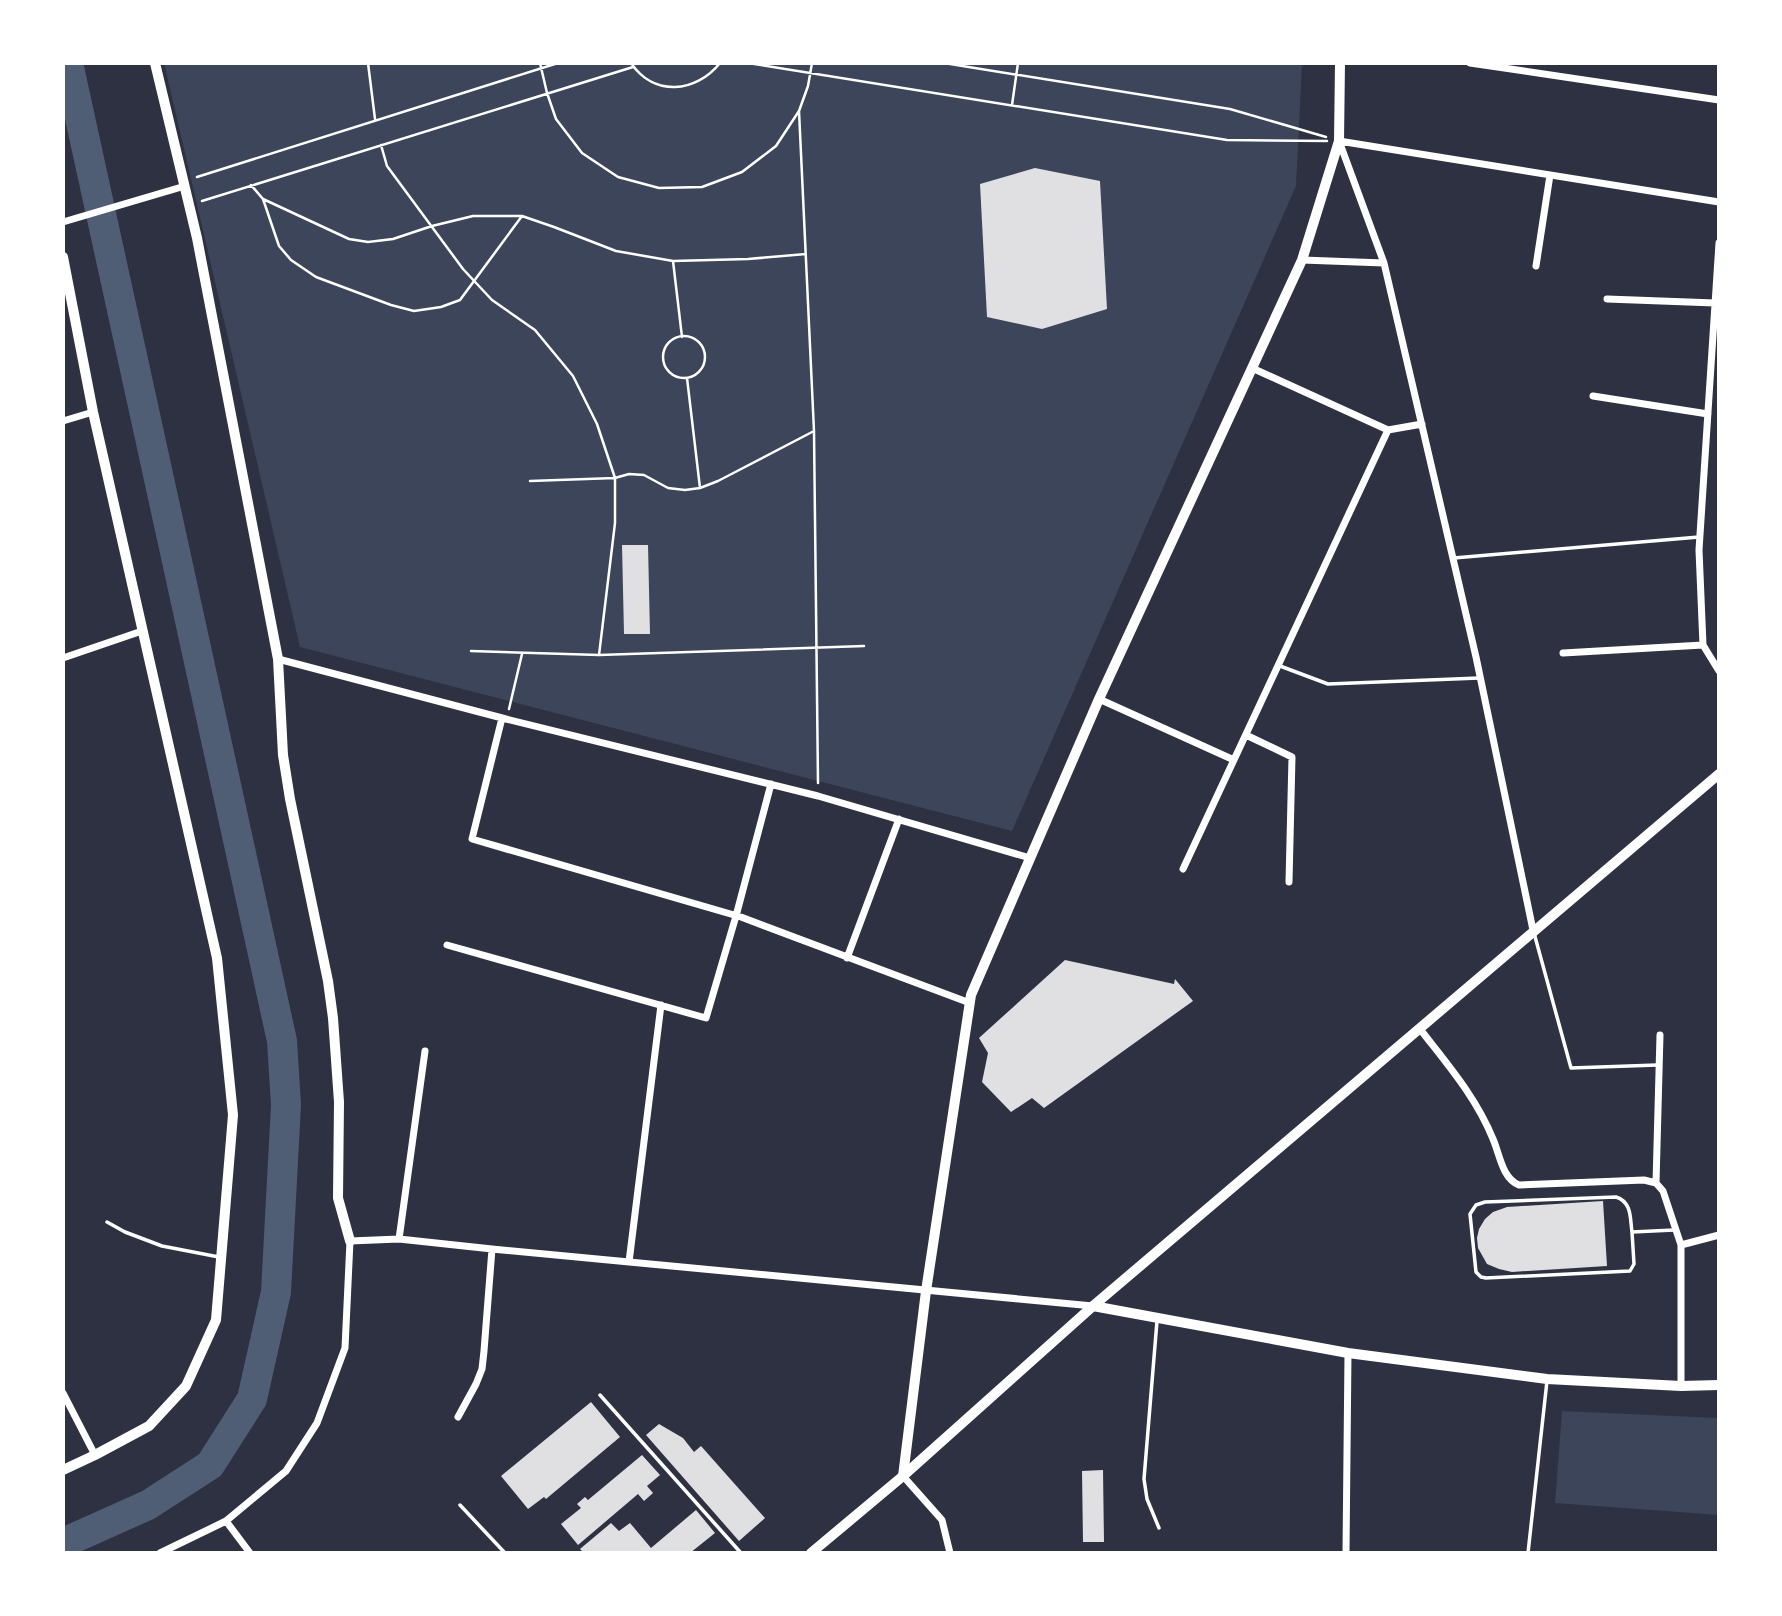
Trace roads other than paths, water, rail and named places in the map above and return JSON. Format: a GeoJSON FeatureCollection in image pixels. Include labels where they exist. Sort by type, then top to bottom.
{"type":"FeatureCollection","features":[{"type":"Feature","properties":{"kind":"main road"},"geometry":{"type":"LineString","coordinates":[[811,1553],[1093,1306],[1719,774]]}},
{"type":"Feature","properties":{"kind":"street"},"geometry":{"type":"LineString","coordinates":[[155,63],[197,238],[278,659],[283,755],[288,788],[328,981],[333,1018],[339,1102],[338,1198],[351,1241],[345,1348],[317,1423],[286,1471],[226,1521],[160,1553]]}},
{"type":"Feature","properties":{"kind":"street"},"geometry":{"type":"LineString","coordinates":[[950,1553],[942,1520],[902,1476],[926,1291],[971,995],[1099,699],[1301,260],[1339,141],[1340,63]]}},
{"type":"Feature","properties":{"kind":"street"},"geometry":{"type":"LineString","coordinates":[[1470,63],[1719,100]]}},
{"type":"Feature","properties":{"kind":"street"},"geometry":{"type":"LineString","coordinates":[[1339,141],[1719,202]]}},
{"type":"Feature","properties":{"kind":"street"},"geometry":{"type":"LineString","coordinates":[[1339,141],[1384,263],[1481,678],[1533,930]]}},
{"type":"Feature","properties":{"kind":"street"},"geometry":{"type":"LineString","coordinates":[[1536,267],[1550,174]]}},
{"type":"Feature","properties":{"kind":"street"},"geometry":{"type":"LineString","coordinates":[[63,222],[184,184]]}},
{"type":"Feature","properties":{"kind":"street"},"geometry":{"type":"LineString","coordinates":[[1719,243],[1699,537],[1703,645],[1719,671]]}},
{"type":"Feature","properties":{"kind":"street"},"geometry":{"type":"LineString","coordinates":[[63,257],[93,412],[217,958],[233,1115],[216,1320],[186,1386],[149,1426],[63,1470]]}},
{"type":"Feature","properties":{"kind":"street"},"geometry":{"type":"LineString","coordinates":[[1301,260],[1384,263]]}},
{"type":"Feature","properties":{"kind":"street"},"geometry":{"type":"LineString","coordinates":[[1607,299],[1715,303]]}},
{"type":"Feature","properties":{"kind":"street"},"geometry":{"type":"LineString","coordinates":[[1251,368],[1388,430],[1422,425]]}},
{"type":"Feature","properties":{"kind":"street"},"geometry":{"type":"LineString","coordinates":[[1593,396],[1708,414]]}},
{"type":"Feature","properties":{"kind":"street"},"geometry":{"type":"LineString","coordinates":[[63,421],[93,412]]}},
{"type":"Feature","properties":{"kind":"street"},"geometry":{"type":"LineString","coordinates":[[1183,869],[1388,430]]}},
{"type":"Feature","properties":{"kind":"street"},"geometry":{"type":"LineString","coordinates":[[63,659],[142,631]]}},
{"type":"Feature","properties":{"kind":"street"},"geometry":{"type":"LineString","coordinates":[[1563,653],[1703,645]]}},
{"type":"Feature","properties":{"kind":"street"},"geometry":{"type":"LineString","coordinates":[[278,659],[818,796],[1030,858]]}},
{"type":"Feature","properties":{"kind":"street"},"geometry":{"type":"LineString","coordinates":[[1099,699],[1234,760]]}},
{"type":"Feature","properties":{"kind":"street"},"geometry":{"type":"LineString","coordinates":[[504,718],[472,839],[736,916],[970,1003]]}},
{"type":"Feature","properties":{"kind":"street"},"geometry":{"type":"LineString","coordinates":[[1246,735],[1292,757],[1289,882]]}},
{"type":"Feature","properties":{"kind":"street"},"geometry":{"type":"LineString","coordinates":[[447,945],[706,1018],[771,784]]}},
{"type":"Feature","properties":{"kind":"street"},"geometry":{"type":"LineString","coordinates":[[848,958],[898,819]]}},
{"type":"Feature","properties":{"kind":"street"},"geometry":{"type":"LineString","coordinates":[[629,1262],[661,1006]]}},
{"type":"Feature","properties":{"kind":"street"},"geometry":{"type":"LineString","coordinates":[[1420,1029],[1467,1089],[1494,1139],[1511,1182],[1519,1185],[1644,1180],[1656,1183],[1663,1191],[1681,1245],[1681,1385]]}},
{"type":"Feature","properties":{"kind":"street"},"geometry":{"type":"LineString","coordinates":[[1656,1183],[1660,1035]]}},
{"type":"Feature","properties":{"kind":"street"},"geometry":{"type":"LineString","coordinates":[[399,1239],[425,1051]]}},
{"type":"Feature","properties":{"kind":"street"},"geometry":{"type":"LineString","coordinates":[[1681,1245],[1719,1236]]}},
{"type":"Feature","properties":{"kind":"street"},"geometry":{"type":"LineString","coordinates":[[351,1241],[399,1239],[1093,1306],[1348,1353],[1547,1379],[1719,1385]]}},
{"type":"Feature","properties":{"kind":"street"},"geometry":{"type":"LineString","coordinates":[[458,1417],[482,1369],[492,1249]]}},
{"type":"Feature","properties":{"kind":"street"},"geometry":{"type":"LineString","coordinates":[[1346,1553],[1348,1353]]}},
{"type":"Feature","properties":{"kind":"street"},"geometry":{"type":"LineString","coordinates":[[63,1393],[95,1455]]}},
{"type":"Feature","properties":{"kind":"street"},"geometry":{"type":"LineString","coordinates":[[226,1521],[250,1553]]}},
{"type":"Feature","properties":{"kind":"lane"},"geometry":{"type":"LineString","coordinates":[[1453,558],[1699,537]]}},
{"type":"Feature","properties":{"kind":"lane"},"geometry":{"type":"LineString","coordinates":[[1278,666],[1328,684],[1481,678]]}},
{"type":"Feature","properties":{"kind":"lane"},"geometry":{"type":"LineString","coordinates":[[1533,930],[1571,1068],[1659,1065]]}},
{"type":"Feature","properties":{"kind":"lane"},"geometry":{"type":"LineString","coordinates":[[1616,1197],[1628,1205],[1633,1232],[1634,1264],[1630,1271],[1486,1278],[1476,1272],[1470,1214],[1476,1205],[1485,1202],[1616,1197]]}},
{"type":"Feature","properties":{"kind":"lane"},"geometry":{"type":"LineString","coordinates":[[107,1222],[162,1246],[221,1257]]}},
{"type":"Feature","properties":{"kind":"lane"},"geometry":{"type":"LineString","coordinates":[[1633,1232],[1676,1230]]}},
{"type":"Feature","properties":{"kind":"lane"},"geometry":{"type":"LineString","coordinates":[[1157,1319],[1144,1479],[1147,1499],[1159,1528]]}},
{"type":"Feature","properties":{"kind":"lane"},"geometry":{"type":"LineString","coordinates":[[1528,1553],[1547,1379]]}},
{"type":"Feature","properties":{"kind":"lane"},"geometry":{"type":"LineString","coordinates":[[600,1395],[741,1553]]}},
{"type":"Feature","properties":{"kind":"lane"},"geometry":{"type":"LineString","coordinates":[[460,1505],[505,1553]]}},
{"type":"Feature","properties":{"kind":"waterway"},"geometry":{"type":"LineString","coordinates":[[63,1543],[148,1505],[210,1465],[252,1399],[276,1292],[286,1105],[282,1041],[68,63]]}}]}
